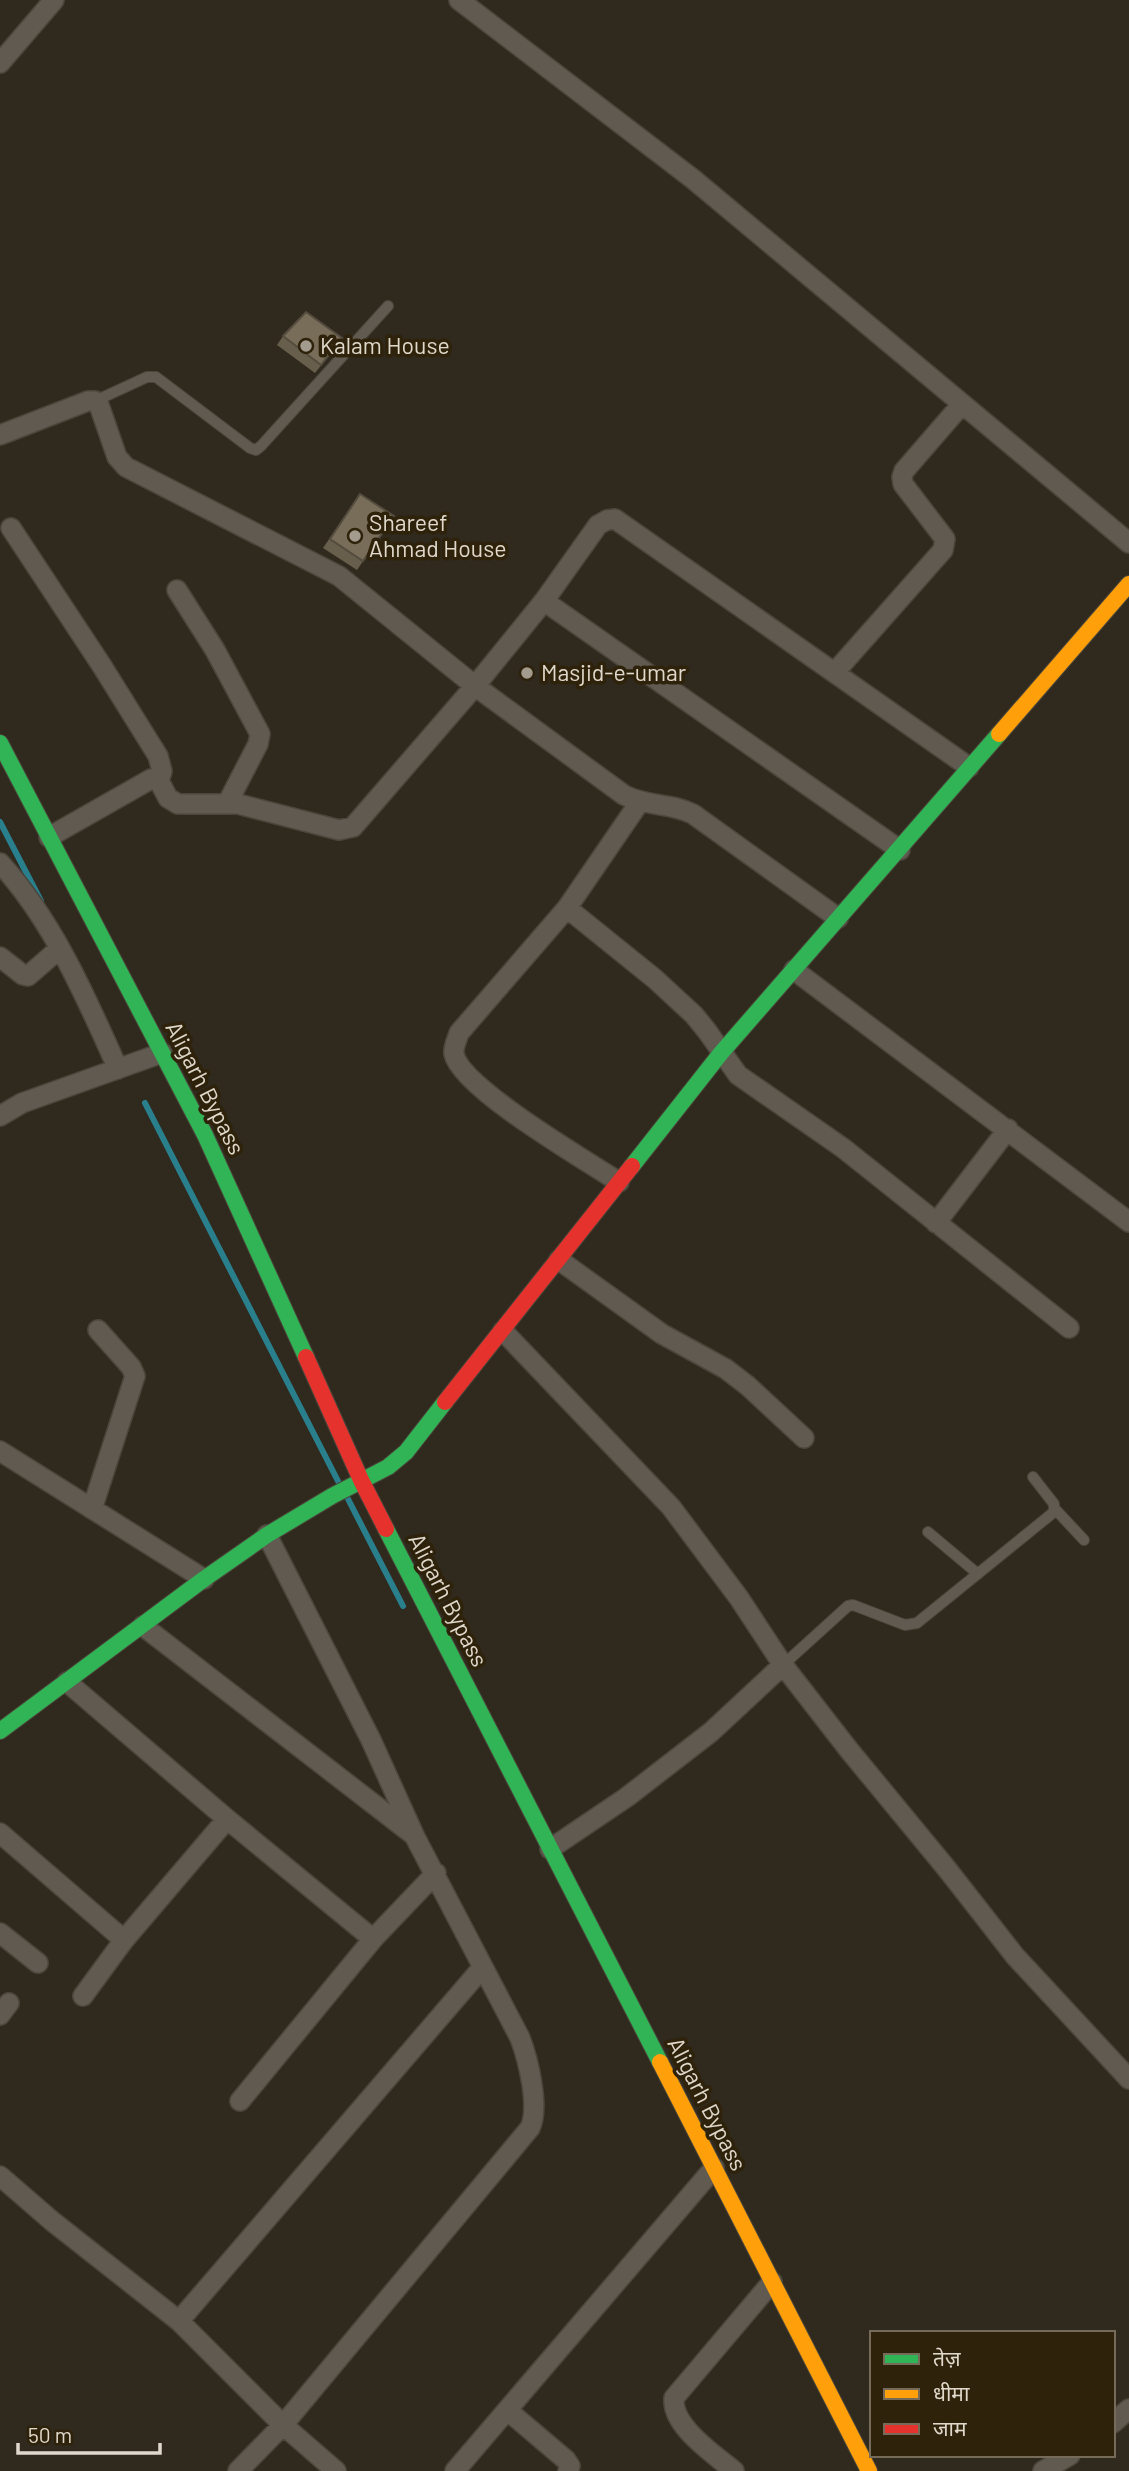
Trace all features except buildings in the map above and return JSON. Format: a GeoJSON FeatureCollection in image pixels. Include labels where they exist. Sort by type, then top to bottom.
{"type":"FeatureCollection","features":[{"type":"Feature","properties":{"kind":"main road"},"geometry":{"type":"LineString","coordinates":[[0,1731],[267,1535],[332,1496],[388,1467],[406,1452],[721,1053],[1129,584]]}},
{"type":"Feature","properties":{"kind":"main road","name":"Aligarh Bypass"},"geometry":{"type":"LineString","coordinates":[[0,743],[205,1135],[356,1483],[550,1849],[869,2471]]}},
{"type":"Feature","properties":{"kind":"street"},"geometry":{"type":"LineString","coordinates":[[0,64],[54,0]]}},
{"type":"Feature","properties":{"kind":"street"},"geometry":{"type":"LineString","coordinates":[[459,0],[693,179],[1129,543]]}},
{"type":"Feature","properties":{"kind":"street"},"geometry":{"type":"LineString","coordinates":[[0,435],[88,401],[95,401],[99,405],[120,463],[339,576],[475,686],[624,795],[639,803],[680,808],[693,814],[838,918]]}},
{"type":"Feature","properties":{"kind":"street"},"geometry":{"type":"LineString","coordinates":[[835,672],[943,550],[945,539],[903,484],[902,477],[904,471],[962,404]]}},
{"type":"Feature","properties":{"kind":"street"},"geometry":{"type":"LineString","coordinates":[[49,838],[151,779],[159,781],[172,802],[228,802],[347,830],[358,822],[475,686],[544,601],[598,525],[615,519],[969,767]]}},
{"type":"Feature","properties":{"kind":"street"},"geometry":{"type":"LineString","coordinates":[[10,528],[158,756],[162,771],[159,781]]}},
{"type":"Feature","properties":{"kind":"street"},"geometry":{"type":"LineString","coordinates":[[177,590],[215,650],[260,734],[258,744],[228,802]]}},
{"type":"Feature","properties":{"kind":"street"},"geometry":{"type":"LineString","coordinates":[[544,601],[900,850]]}},
{"type":"Feature","properties":{"kind":"street"},"geometry":{"type":"LineString","coordinates":[[619,1182],[510,1111],[459,1065],[454,1054],[459,1033],[567,908],[639,803]]}},
{"type":"Feature","properties":{"kind":"street"},"geometry":{"type":"LineString","coordinates":[[0,863],[24,890],[59,949],[89,1003],[118,1069]]}},
{"type":"Feature","properties":{"kind":"street"},"geometry":{"type":"LineString","coordinates":[[567,908],[684,1006],[707,1031],[738,1074],[843,1148],[1069,1328]]}},
{"type":"Feature","properties":{"kind":"street"},"geometry":{"type":"LineString","coordinates":[[0,957],[28,976],[59,949]]}},
{"type":"Feature","properties":{"kind":"street"},"geometry":{"type":"LineString","coordinates":[[794,970],[1129,1222]]}},
{"type":"Feature","properties":{"kind":"street"},"geometry":{"type":"LineString","coordinates":[[0,1116],[22,1103],[162,1053]]}},
{"type":"Feature","properties":{"kind":"street"},"geometry":{"type":"LineString","coordinates":[[936,1223],[1008,1129]]}},
{"type":"Feature","properties":{"kind":"street"},"geometry":{"type":"LineString","coordinates":[[559,1259],[662,1334],[726,1369],[804,1438]]}},
{"type":"Feature","properties":{"kind":"street"},"geometry":{"type":"LineString","coordinates":[[92,1509],[135,1376],[131,1367],[98,1330]]}},
{"type":"Feature","properties":{"kind":"street"},"geometry":{"type":"LineString","coordinates":[[503,1331],[671,1507],[739,1598],[783,1665],[1015,1956],[1129,2079]]}},
{"type":"Feature","properties":{"kind":"street"},"geometry":{"type":"LineString","coordinates":[[0,1451],[204,1579]]}},
{"type":"Feature","properties":{"kind":"street"},"geometry":{"type":"LineString","coordinates":[[238,2471],[283,2425],[530,2128],[534,2119],[525,2052],[436,1873],[415,1837],[371,1740],[267,1535]]}},
{"type":"Feature","properties":{"kind":"street"},"geometry":{"type":"LineString","coordinates":[[144,1626],[415,1837]]}},
{"type":"Feature","properties":{"kind":"street"},"geometry":{"type":"LineString","coordinates":[[550,1849],[627,1797],[711,1732],[783,1665]]}},
{"type":"Feature","properties":{"kind":"street"},"geometry":{"type":"LineString","coordinates":[[67,1682],[227,1819],[373,1938]]}},
{"type":"Feature","properties":{"kind":"street"},"geometry":{"type":"LineString","coordinates":[[83,1996],[124,1940],[227,1819]]}},
{"type":"Feature","properties":{"kind":"street"},"geometry":{"type":"LineString","coordinates":[[0,1833],[124,1940]]}},
{"type":"Feature","properties":{"kind":"street"},"geometry":{"type":"LineString","coordinates":[[240,2101],[373,1938],[436,1873]]}},
{"type":"Feature","properties":{"kind":"street"},"geometry":{"type":"LineString","coordinates":[[0,1933],[38,1964]]}},
{"type":"Feature","properties":{"kind":"street"},"geometry":{"type":"LineString","coordinates":[[179,2321],[482,1968]]}},
{"type":"Feature","properties":{"kind":"street"},"geometry":{"type":"LineString","coordinates":[[455,2471],[714,2168]]}},
{"type":"Feature","properties":{"kind":"street"},"geometry":{"type":"LineString","coordinates":[[0,2176],[52,2221],[179,2321],[283,2425],[336,2471]]}},
{"type":"Feature","properties":{"kind":"street"},"geometry":{"type":"LineString","coordinates":[[734,2471],[682,2425],[673,2405],[674,2398],[772,2282]]}},
{"type":"Feature","properties":{"kind":"street"},"geometry":{"type":"LineString","coordinates":[[1115,2421],[1129,2409]]}},
{"type":"Feature","properties":{"kind":"street"},"geometry":{"type":"LineString","coordinates":[[507,2410],[566,2460],[570,2466],[568,2471]]}},
{"type":"Feature","properties":{"kind":"street"},"geometry":{"type":"LineString","coordinates":[[1043,2471],[1067,2457]]}},
{"type":"Feature","properties":{"kind":"lane"},"geometry":{"type":"LineString","coordinates":[[95,401],[147,377],[156,377],[256,450],[388,306]]}},
{"type":"Feature","properties":{"kind":"lane"},"geometry":{"type":"LineString","coordinates":[[1033,1477],[1055,1509],[1084,1540]]}},
{"type":"Feature","properties":{"kind":"lane"},"geometry":{"type":"LineString","coordinates":[[783,1665],[848,1606],[859,1605],[905,1625],[911,1625],[1051,1516],[1055,1509]]}},
{"type":"Feature","properties":{"kind":"lane"},"geometry":{"type":"LineString","coordinates":[[928,1532],[978,1574]]}},
{"type":"Feature","properties":{"kind":"waterway"},"geometry":{"type":"LineString","coordinates":[[0,822],[41,901]]}},
{"type":"Feature","properties":{"kind":"waterway"},"geometry":{"type":"LineString","coordinates":[[145,1103],[340,1485]]}},
{"type":"Feature","properties":{"kind":"waterway"},"geometry":{"type":"LineString","coordinates":[[347,1497],[403,1606]]}},
{"type":"Feature","properties":{"kind":"traffic: fast"},"geometry":{"type":"LineString","coordinates":[[632,1166],[721,1053],[999,734]]}},
{"type":"Feature","properties":{"kind":"traffic: fast"},"geometry":{"type":"LineString","coordinates":[[0,743],[205,1135],[306,1357]]}},
{"type":"Feature","properties":{"kind":"traffic: fast"},"geometry":{"type":"LineString","coordinates":[[0,1731],[267,1535],[332,1496],[388,1467],[406,1452],[445,1402]]}},
{"type":"Feature","properties":{"kind":"traffic: fast"},"geometry":{"type":"LineString","coordinates":[[386,1529],[660,2062]]}},
{"type":"Feature","properties":{"kind":"traffic: slow"},"geometry":{"type":"LineString","coordinates":[[999,734],[1129,584]]}},
{"type":"Feature","properties":{"kind":"traffic: slow"},"geometry":{"type":"LineString","coordinates":[[660,2062],[869,2471]]}},
{"type":"Feature","properties":{"kind":"traffic: jam"},"geometry":{"type":"LineString","coordinates":[[445,1402],[632,1166]]}},
{"type":"Feature","properties":{"kind":"traffic: jam"},"geometry":{"type":"LineString","coordinates":[[306,1357],[386,1529]]}},
{"type":"Feature","properties":{"kind":"place","name":"Kalam House"},"geometry":{"type":"Point","coordinates":[306,346]}},
{"type":"Feature","properties":{"kind":"place","name":"Shareef Ahmad House"},"geometry":{"type":"Point","coordinates":[355,536]}},
{"type":"Feature","properties":{"kind":"place","name":"Masjid-e-umar"},"geometry":{"type":"Point","coordinates":[527,673]}}]}
